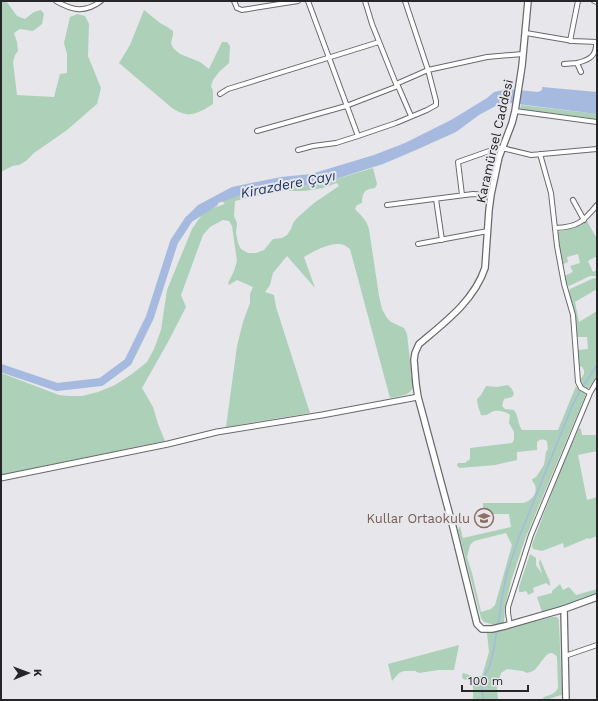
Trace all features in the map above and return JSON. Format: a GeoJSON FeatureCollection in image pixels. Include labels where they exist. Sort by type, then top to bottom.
{"type":"FeatureCollection","features":[{"type":"Feature","properties":{"kind":"main road","name":"Karamürsel Caddesi"},"geometry":{"type":"LineString","coordinates":[[528,1],[526,33],[515,111],[496,166],[491,195],[485,268],[479,282],[470,296],[453,315],[419,344],[414,360],[418,397],[476,620],[480,627],[482,629],[492,629],[564,609]]}},
{"type":"Feature","properties":{"kind":"main road"},"geometry":{"type":"LineString","coordinates":[[566,700],[564,609],[597,597]]}},
{"type":"Feature","properties":{"kind":"street"},"geometry":{"type":"LineString","coordinates":[[56,1],[78,10],[87,9],[101,1]]}},
{"type":"Feature","properties":{"kind":"street"},"geometry":{"type":"LineString","coordinates":[[234,1],[237,8],[242,10],[298,1]]}},
{"type":"Feature","properties":{"kind":"street"},"geometry":{"type":"LineString","coordinates":[[308,1],[358,136]]}},
{"type":"Feature","properties":{"kind":"street"},"geometry":{"type":"LineString","coordinates":[[365,1],[379,42],[411,116]]}},
{"type":"Feature","properties":{"kind":"street"},"geometry":{"type":"LineString","coordinates":[[298,150],[313,146],[336,143],[358,136],[396,123],[436,105],[428,70],[405,1]]}},
{"type":"Feature","properties":{"kind":"street"},"geometry":{"type":"LineString","coordinates":[[570,41],[578,1]]}},
{"type":"Feature","properties":{"kind":"street"},"geometry":{"type":"LineString","coordinates":[[526,33],[570,41],[597,42],[596,50],[592,56],[584,61],[564,64]]}},
{"type":"Feature","properties":{"kind":"street"},"geometry":{"type":"LineString","coordinates":[[220,94],[228,89],[379,42]]}},
{"type":"Feature","properties":{"kind":"street"},"geometry":{"type":"LineString","coordinates":[[257,131],[346,106],[380,94],[428,70],[487,57],[523,54]]}},
{"type":"Feature","properties":{"kind":"street"},"geometry":{"type":"LineString","coordinates":[[577,63],[581,72]]}},
{"type":"Feature","properties":{"kind":"street"},"geometry":{"type":"LineString","coordinates":[[515,111],[597,122]]}},
{"type":"Feature","properties":{"kind":"street"},"geometry":{"type":"LineString","coordinates":[[462,195],[458,162],[492,150],[502,148],[528,155],[597,149]]}},
{"type":"Feature","properties":{"kind":"street"},"geometry":{"type":"LineString","coordinates":[[540,154],[551,193],[556,241],[564,284],[573,314],[577,378],[579,386],[588,392]]}},
{"type":"Feature","properties":{"kind":"street"},"geometry":{"type":"LineString","coordinates":[[387,206],[462,195],[491,195]]}},
{"type":"Feature","properties":{"kind":"street"},"geometry":{"type":"LineString","coordinates":[[436,199],[442,240]]}},
{"type":"Feature","properties":{"kind":"street"},"geometry":{"type":"LineString","coordinates":[[574,200],[584,220]]}},
{"type":"Feature","properties":{"kind":"street"},"geometry":{"type":"LineString","coordinates":[[555,228],[572,226],[584,220],[597,205]]}},
{"type":"Feature","properties":{"kind":"street"},"geometry":{"type":"LineString","coordinates":[[418,244],[488,231]]}},
{"type":"Feature","properties":{"kind":"street"},"geometry":{"type":"LineString","coordinates":[[508,625],[508,607],[531,535],[588,392],[597,381]]}},
{"type":"Feature","properties":{"kind":"street"},"geometry":{"type":"LineString","coordinates":[[1,478],[160,446],[217,432],[322,415],[418,397]]}},
{"type":"Feature","properties":{"kind":"street"},"geometry":{"type":"LineString","coordinates":[[565,656],[597,645]]}},
{"type":"Feature","properties":{"kind":"green space"},"geometry":{"type":"Polygon","coordinates":[[[1,1],[6,1],[17,16],[25,19],[34,12],[41,10],[44,14],[42,24],[33,31],[20,29],[14,33],[18,51],[13,62],[17,95],[54,97],[60,74],[67,73],[67,54],[64,43],[70,17],[77,14],[85,16],[89,24],[88,56],[101,88],[97,104],[67,130],[34,153],[26,161],[1,172],[1,1]]]}},
{"type":"Feature","properties":{"kind":"green space"},"geometry":{"type":"Polygon","coordinates":[[[144,10],[173,31],[171,43],[173,48],[180,54],[200,62],[209,69],[222,42],[227,42],[230,46],[229,63],[219,72],[213,80],[211,86],[213,91],[213,104],[193,114],[178,111],[172,108],[119,63],[130,45],[144,10]]]}},
{"type":"Feature","properties":{"kind":"green space"},"geometry":{"type":"Polygon","coordinates":[[[521,105],[597,114],[597,119],[520,110],[521,105]]]}},
{"type":"Feature","properties":{"kind":"green space"},"geometry":{"type":"Polygon","coordinates":[[[373,168],[377,184],[375,188],[366,190],[363,194],[362,203],[357,205],[355,209],[365,220],[369,229],[382,309],[391,322],[404,328],[407,334],[413,387],[412,390],[404,395],[390,398],[350,249],[344,245],[334,244],[323,247],[304,257],[315,288],[287,256],[273,273],[270,285],[265,292],[274,295],[276,307],[310,413],[226,427],[237,346],[243,322],[250,303],[250,294],[253,287],[237,280],[229,285],[228,283],[237,261],[232,226],[229,221],[223,220],[210,227],[203,235],[181,295],[186,307],[142,388],[153,407],[165,441],[1,475],[1,373],[59,395],[82,396],[98,392],[115,385],[147,362],[154,349],[161,330],[167,290],[192,229],[201,216],[210,209],[225,204],[222,201],[247,193],[268,188],[323,183],[373,168]],[[337,183],[323,188],[304,191],[284,191],[235,201],[234,216],[237,223],[236,233],[241,249],[248,253],[256,253],[264,250],[273,239],[282,238],[287,235],[297,218],[314,203],[339,186],[337,183]]]}},
{"type":"Feature","properties":{"kind":"green space"},"geometry":{"type":"Polygon","coordinates":[[[587,221],[597,239],[597,256],[588,261],[593,272],[597,270],[597,276],[590,276],[569,286],[566,285],[564,276],[573,272],[570,266],[580,263],[578,254],[567,257],[568,262],[563,264],[557,232],[576,227],[587,221]]]}},
{"type":"Feature","properties":{"kind":"green space"},"geometry":{"type":"Polygon","coordinates":[[[597,278],[597,289],[575,302],[579,322],[597,311],[597,375],[587,389],[581,385],[580,382],[584,374],[584,370],[582,367],[578,366],[577,350],[588,349],[587,337],[576,337],[574,311],[569,293],[570,289],[597,278]]]}},
{"type":"Feature","properties":{"kind":"green space"},"geometry":{"type":"Polygon","coordinates":[[[508,385],[512,389],[514,394],[512,397],[504,399],[502,406],[505,409],[514,410],[522,430],[558,430],[576,386],[579,390],[586,394],[525,539],[511,581],[505,607],[504,623],[495,625],[484,622],[481,618],[458,530],[460,526],[463,538],[511,527],[509,514],[483,514],[483,503],[523,503],[529,501],[536,491],[532,479],[536,477],[544,465],[546,452],[548,449],[547,441],[540,440],[537,442],[537,450],[517,452],[517,460],[495,465],[459,468],[457,465],[458,463],[465,463],[470,459],[470,448],[512,443],[514,440],[514,432],[509,423],[510,415],[505,412],[496,411],[487,415],[481,415],[478,406],[477,399],[486,386],[497,387],[508,385]],[[506,533],[474,541],[470,545],[467,557],[481,612],[491,609],[495,605],[512,545],[506,533]]]}},
{"type":"Feature","properties":{"kind":"green space"},"geometry":{"type":"Polygon","coordinates":[[[579,428],[581,429],[582,435],[597,435],[597,451],[578,455],[587,500],[597,497],[597,536],[564,548],[563,543],[542,551],[533,549],[533,542],[561,469],[579,428]]]}},
{"type":"Feature","properties":{"kind":"green space"},"geometry":{"type":"Polygon","coordinates":[[[530,554],[536,558],[536,565],[542,574],[539,563],[540,559],[550,582],[550,586],[546,583],[533,588],[534,592],[528,595],[525,591],[519,592],[519,587],[530,554]]]}},
{"type":"Feature","properties":{"kind":"green space"},"geometry":{"type":"Polygon","coordinates":[[[560,584],[563,590],[569,587],[576,595],[597,589],[597,594],[542,612],[537,597],[552,593],[552,591],[560,584]]]}},
{"type":"Feature","properties":{"kind":"green space"},"geometry":{"type":"Polygon","coordinates":[[[557,617],[559,620],[562,695],[542,700],[544,697],[554,693],[558,688],[557,657],[551,653],[545,657],[536,668],[527,673],[507,669],[501,673],[497,688],[498,700],[471,700],[473,699],[473,685],[471,681],[463,679],[462,676],[463,673],[476,677],[482,676],[489,652],[487,633],[557,617]]]}},
{"type":"Feature","properties":{"kind":"green space"},"geometry":{"type":"Polygon","coordinates":[[[459,645],[454,670],[438,670],[419,673],[415,671],[404,671],[399,673],[392,681],[388,664],[459,645]]]}},
{"type":"Feature","properties":{"kind":"water"},"geometry":{"type":"Polygon","coordinates":[[[542,87],[597,92],[597,114],[503,102],[479,115],[456,132],[383,164],[323,183],[268,188],[247,193],[198,210],[189,219],[188,215],[198,205],[232,187],[281,177],[311,174],[374,155],[405,143],[451,120],[487,98],[494,92],[508,89],[538,92],[542,90],[542,87]]]}},
{"type":"Feature","properties":{"kind":"waterway","name":"Kirazdere Çayı"},"geometry":{"type":"LineString","coordinates":[[1,368],[57,387],[101,382],[128,362],[150,317],[174,242],[189,219],[214,203]]}},
{"type":"Feature","properties":{"kind":"waterway"},"geometry":{"type":"LineString","coordinates":[[498,626],[507,573],[518,540],[573,404],[597,365]]}},
{"type":"Feature","properties":{"kind":"waterway"},"geometry":{"type":"LineString","coordinates":[[484,700],[482,681],[490,665],[497,629]]}},
{"type":"Feature","properties":{"kind":"place","name":"Kullar Ortaokulu"},"geometry":{"type":"Point","coordinates":[484,518]}}]}
